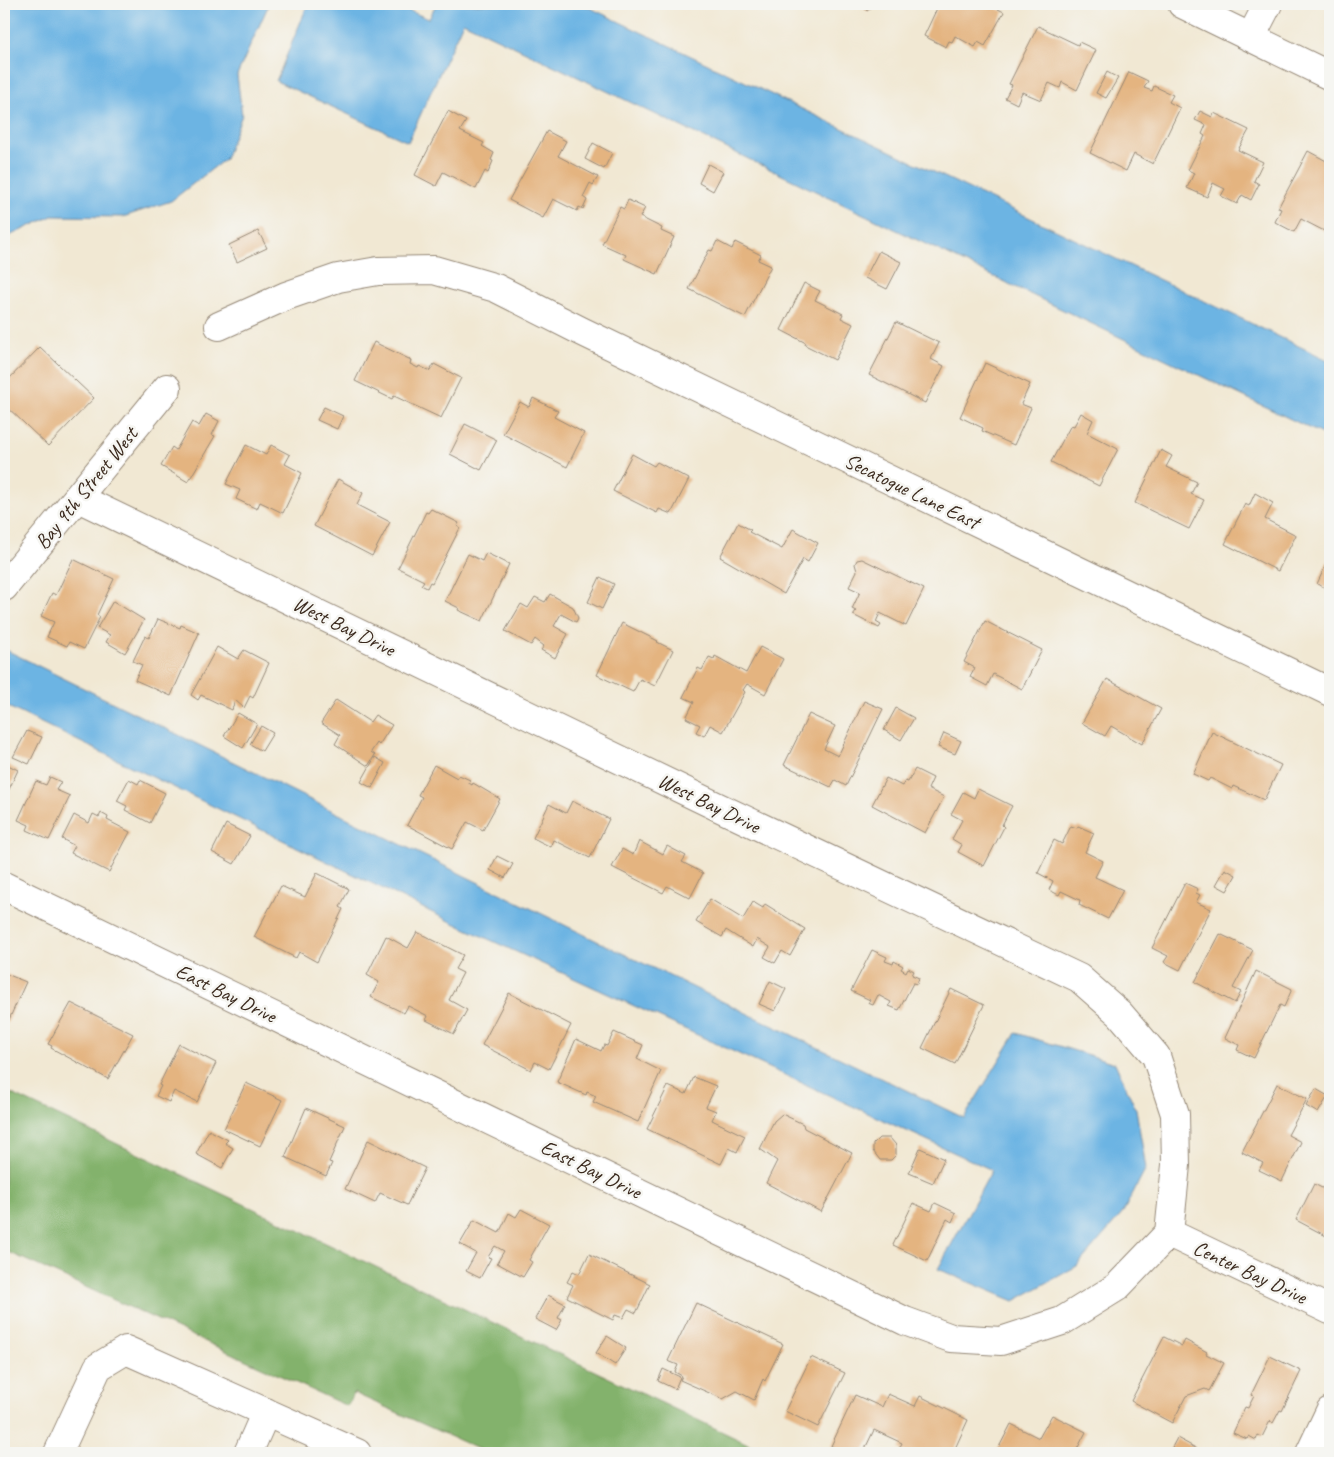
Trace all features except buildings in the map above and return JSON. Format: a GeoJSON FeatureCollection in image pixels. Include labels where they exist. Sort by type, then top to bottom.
{"type":"FeatureCollection","features":[{"type":"Feature","properties":{"kind":"street"},"geometry":{"type":"LineString","coordinates":[[1182,4],[1330,76]]}},
{"type":"Feature","properties":{"kind":"street"},"geometry":{"type":"LineString","coordinates":[[1251,37],[1268,4]]}},
{"type":"Feature","properties":{"kind":"street","name":"Secatogue Lane East"},"geometry":{"type":"LineString","coordinates":[[219,326],[286,296],[338,278],[378,271],[434,270],[496,288],[581,331],[1330,692]]}},
{"type":"Feature","properties":{"kind":"street","name":"Bay 9th Street West"},"geometry":{"type":"LineString","coordinates":[[4,587],[167,388]]}},
{"type":"Feature","properties":{"kind":"street","name":"West Bay Drive"},"geometry":{"type":"LineString","coordinates":[[78,498],[714,806],[1079,978],[1120,1014],[1156,1056],[1175,1114],[1176,1165],[1169,1233]]}},
{"type":"Feature","properties":{"kind":"street","name":"East Bay Drive"},"geometry":{"type":"LineString","coordinates":[[4,886],[896,1316],[951,1338],[1001,1341],[1062,1321],[1117,1287],[1169,1233]]}},
{"type":"Feature","properties":{"kind":"street","name":"Center Bay Drive"},"geometry":{"type":"LineString","coordinates":[[1169,1233],[1330,1310]]}},
{"type":"Feature","properties":{"kind":"street"},"geometry":{"type":"LineString","coordinates":[[58,1453],[98,1367],[126,1350],[357,1453]]}},
{"type":"Feature","properties":{"kind":"street"},"geometry":{"type":"LineString","coordinates":[[1310,1453],[1330,1411]]}},
{"type":"Feature","properties":{"kind":"street"},"geometry":{"type":"LineString","coordinates":[[248,1453],[266,1412]]}},
{"type":"Feature","properties":{"kind":"green space"},"geometry":{"type":"Polygon","coordinates":[[[4,1090],[767,1453],[487,1453],[354,1393],[347,1406],[4,1250],[4,1090]]]}},
{"type":"Feature","properties":{"kind":"water"},"geometry":{"type":"Polygon","coordinates":[[[4,4],[269,4],[237,75],[242,115],[225,159],[171,201],[123,217],[52,216],[9,236],[4,246],[4,4]]]}},
{"type":"Feature","properties":{"kind":"water"},"geometry":{"type":"Polygon","coordinates":[[[308,4],[393,4],[429,19],[436,4],[582,4],[1330,361],[1330,438],[463,22],[408,142],[276,81],[308,4]]]}},
{"type":"Feature","properties":{"kind":"water"},"geometry":{"type":"Polygon","coordinates":[[[4,649],[599,942],[964,1118],[1016,1033],[1115,1063],[1136,1109],[1146,1168],[1122,1214],[1077,1266],[1014,1301],[938,1269],[992,1170],[462,927],[4,705],[4,649]]]}}]}
